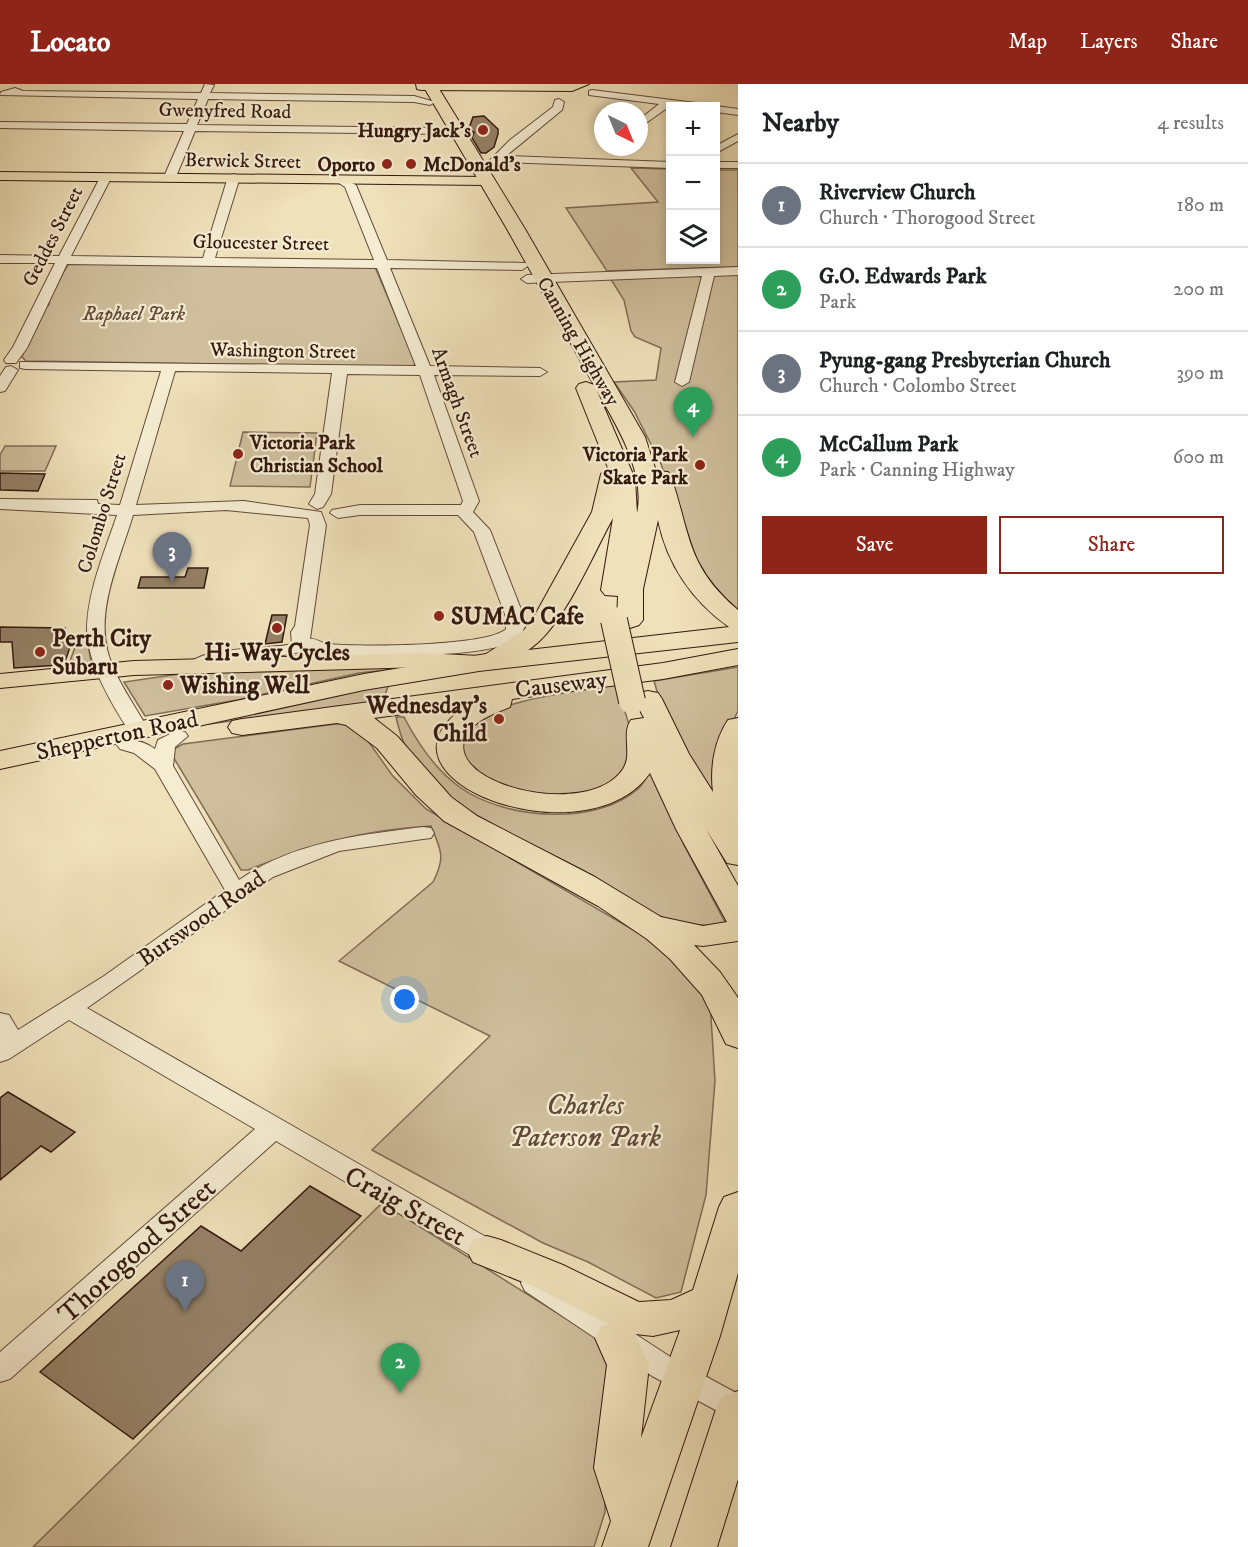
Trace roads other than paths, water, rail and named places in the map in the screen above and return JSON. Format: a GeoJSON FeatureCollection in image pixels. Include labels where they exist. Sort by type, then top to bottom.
{"type":"FeatureCollection","features":[{"type":"Feature","properties":{"kind":"highway","name":"Canning Highway"},"geometry":{"type":"LineString","coordinates":[[422,87],[449,130],[485,175]]}},
{"type":"Feature","properties":{"kind":"highway","name":"Canning Highway"},"geometry":{"type":"LineString","coordinates":[[422,87],[485,175],[507,229],[533,277],[619,462],[626,496],[614,578],[622,620]]}},
{"type":"Feature","properties":{"kind":"highway","name":"Canning Highway"},"geometry":{"type":"LineString","coordinates":[[533,277],[634,437],[648,480],[650,505],[622,620]]}},
{"type":"Feature","properties":{"kind":"highway"},"geometry":{"type":"LineString","coordinates":[[634,437],[652,458],[662,482],[677,545],[692,574],[727,615],[738,622]]}},
{"type":"Feature","properties":{"kind":"highway"},"geometry":{"type":"LineString","coordinates":[[479,663],[497,657],[526,640],[542,624],[604,513],[611,476],[619,462]]}},
{"type":"Feature","properties":{"kind":"highway"},"geometry":{"type":"LineString","coordinates":[[622,620],[622,665],[691,829],[738,915]]}},
{"type":"Feature","properties":{"kind":"highway","name":"Causeway"},"geometry":{"type":"LineString","coordinates":[[411,674],[479,663],[738,634]]}},
{"type":"Feature","properties":{"kind":"highway","name":"Causeway"},"geometry":{"type":"LineString","coordinates":[[382,707],[570,683],[738,657]]}},
{"type":"Feature","properties":{"kind":"highway"},"geometry":{"type":"LineString","coordinates":[[386,742],[381,720],[382,707],[394,689],[411,674]]}},
{"type":"Feature","properties":{"kind":"highway","name":"Shepperton Road"},"geometry":{"type":"LineString","coordinates":[[0,772],[133,738],[411,674]]}},
{"type":"Feature","properties":{"kind":"highway"},"geometry":{"type":"LineString","coordinates":[[570,683],[478,709],[465,718],[456,727],[449,746],[458,768],[486,789],[509,797],[544,804],[571,803],[599,797],[618,788],[637,770],[641,760],[641,708]]}},
{"type":"Feature","properties":{"kind":"highway","name":"Shepperton Road"},"geometry":{"type":"LineString","coordinates":[[0,760],[133,738],[178,736],[382,707]]}},
{"type":"Feature","properties":{"kind":"highway"},"geometry":{"type":"LineString","coordinates":[[641,708],[675,754],[738,856]]}},
{"type":"Feature","properties":{"kind":"highway"},"geometry":{"type":"LineString","coordinates":[[334,714],[352,716],[362,721],[386,742],[428,792],[457,817],[611,899],[654,926],[682,949],[721,995],[738,1036]]}},
{"type":"Feature","properties":{"kind":"highway"},"geometry":{"type":"LineString","coordinates":[[738,726],[728,748],[725,788],[738,829]]}},
{"type":"Feature","properties":{"kind":"highway"},"geometry":{"type":"LineString","coordinates":[[654,926],[703,936],[738,931]]}},
{"type":"Feature","properties":{"kind":"highway"},"geometry":{"type":"LineString","coordinates":[[694,1547],[724,1484],[718,1399],[705,1318],[738,1207]]}},
{"type":"Feature","properties":{"kind":"highway"},"geometry":{"type":"LineString","coordinates":[[487,1251],[549,1276],[632,1317],[646,1320],[705,1318]]}},
{"type":"Feature","properties":{"kind":"highway"},"geometry":{"type":"LineString","coordinates":[[616,1338],[628,1365],[616,1468],[629,1534]]}},
{"type":"Feature","properties":{"kind":"highway"},"geometry":{"type":"LineString","coordinates":[[629,1534],[718,1399]]}},
{"type":"Feature","properties":{"kind":"main road"},"geometry":{"type":"LineString","coordinates":[[505,84],[578,86]]}},
{"type":"Feature","properties":{"kind":"main road"},"geometry":{"type":"LineString","coordinates":[[422,87],[578,86]]}},
{"type":"Feature","properties":{"kind":"main road","name":"Berwick Street"},"geometry":{"type":"LineString","coordinates":[[0,175],[349,182],[485,175]]}},
{"type":"Feature","properties":{"kind":"main road","name":"Berwick Street"},"geometry":{"type":"LineString","coordinates":[[234,178],[485,175]]}},
{"type":"Feature","properties":{"kind":"main road"},"geometry":{"type":"LineString","coordinates":[[0,681],[106,671],[196,666],[318,650],[479,663]]}},
{"type":"Feature","properties":{"kind":"street"},"geometry":{"type":"LineString","coordinates":[[108,95],[114,84]]}},
{"type":"Feature","properties":{"kind":"street"},"geometry":{"type":"LineString","coordinates":[[170,177],[189,127],[210,84]]}},
{"type":"Feature","properties":{"kind":"street"},"geometry":{"type":"LineString","coordinates":[[299,98],[303,84]]}},
{"type":"Feature","properties":{"kind":"street"},"geometry":{"type":"LineString","coordinates":[[485,175],[512,144],[550,111],[558,108],[559,102],[578,86],[666,103]]}},
{"type":"Feature","properties":{"kind":"street"},"geometry":{"type":"LineString","coordinates":[[11,94],[299,98],[422,87]]}},
{"type":"Feature","properties":{"kind":"street"},"geometry":{"type":"LineString","coordinates":[[648,118],[666,104]]}},
{"type":"Feature","properties":{"kind":"street"},"geometry":{"type":"LineString","coordinates":[[720,110],[738,112]]}},
{"type":"Feature","properties":{"kind":"street","name":"Gwenyfred Road"},"geometry":{"type":"LineString","coordinates":[[0,125],[449,130]]}},
{"type":"Feature","properties":{"kind":"street"},"geometry":{"type":"LineString","coordinates":[[720,148],[738,137]]}},
{"type":"Feature","properties":{"kind":"street"},"geometry":{"type":"LineString","coordinates":[[595,164],[594,160],[599,156]]}},
{"type":"Feature","properties":{"kind":"street"},"geometry":{"type":"LineString","coordinates":[[485,175],[595,164],[666,165]]}},
{"type":"Feature","properties":{"kind":"street"},"geometry":{"type":"LineString","coordinates":[[720,165],[738,165]]}},
{"type":"Feature","properties":{"kind":"street","name":"Geddes Street"},"geometry":{"type":"LineString","coordinates":[[0,388],[105,177]]}},
{"type":"Feature","properties":{"kind":"street"},"geometry":{"type":"LineString","coordinates":[[208,261],[234,178]]}},
{"type":"Feature","properties":{"kind":"street","name":"Armagh Street"},"geometry":{"type":"LineString","coordinates":[[349,182],[380,264],[425,371],[471,501],[471,505],[462,510]]}},
{"type":"Feature","properties":{"kind":"street","name":"Gloucester Street"},"geometry":{"type":"LineString","coordinates":[[0,259],[439,264],[533,277],[738,271]]}},
{"type":"Feature","properties":{"kind":"street"},"geometry":{"type":"LineString","coordinates":[[682,382],[709,272]]}},
{"type":"Feature","properties":{"kind":"street","name":"Washington Street"},"geometry":{"type":"LineString","coordinates":[[13,362],[169,368],[540,372]]}},
{"type":"Feature","properties":{"kind":"street","name":"Colombo Street"},"geometry":{"type":"LineString","coordinates":[[133,738],[96,647],[93,626],[126,506],[169,368]]}},
{"type":"Feature","properties":{"kind":"street"},"geometry":{"type":"LineString","coordinates":[[318,650],[300,632],[304,626],[323,510],[340,370]]}},
{"type":"Feature","properties":{"kind":"street"},"geometry":{"type":"LineString","coordinates":[[0,504],[323,510],[462,510],[482,530],[517,625],[509,636],[489,643],[421,648],[281,652],[211,659],[196,666]]}},
{"type":"Feature","properties":{"kind":"street"},"geometry":{"type":"LineString","coordinates":[[163,766],[165,744],[178,736]]}},
{"type":"Feature","properties":{"kind":"street"},"geometry":{"type":"LineString","coordinates":[[133,738],[141,748],[163,766],[227,879],[236,890]]}},
{"type":"Feature","properties":{"kind":"street","name":"Burswood Road"},"geometry":{"type":"LineString","coordinates":[[8,1047],[69,1009],[236,890],[282,863],[334,845],[423,833]]}},
{"type":"Feature","properties":{"kind":"street","name":"Craig Street"},"geometry":{"type":"LineString","coordinates":[[69,1009],[272,1129],[487,1251],[616,1338],[718,1399]]}},
{"type":"Feature","properties":{"kind":"street"},"geometry":{"type":"LineString","coordinates":[[0,1021],[8,1047]]}},
{"type":"Feature","properties":{"kind":"street","name":"Thorogood Street"},"geometry":{"type":"LineString","coordinates":[[0,1370],[272,1129]]}},
{"type":"Feature","properties":{"kind":"place","name":"Hungry Jack's"},"geometry":{"type":"Point","coordinates":[483,130]}},
{"type":"Feature","properties":{"kind":"place","name":"Oporto"},"geometry":{"type":"Point","coordinates":[387,164]}},
{"type":"Feature","properties":{"kind":"place","name":"McDonald's"},"geometry":{"type":"Point","coordinates":[411,164]}},
{"type":"Feature","properties":{"kind":"place","name":"McCallum Park"},"geometry":{"type":"Point","coordinates":[693,437]}},
{"type":"Feature","properties":{"kind":"place","name":"Victoria Park Christian School"},"geometry":{"type":"Point","coordinates":[238,454]}},
{"type":"Feature","properties":{"kind":"place","name":"Victoria Park Skate Park"},"geometry":{"type":"Point","coordinates":[700,465]}},
{"type":"Feature","properties":{"kind":"place","name":"Pyung-gang Presbyterian Church"},"geometry":{"type":"Point","coordinates":[172,582]}},
{"type":"Feature","properties":{"kind":"place","name":"SUMAC Cafe"},"geometry":{"type":"Point","coordinates":[439,616]}},
{"type":"Feature","properties":{"kind":"place","name":"Hi-Way Cycles"},"geometry":{"type":"Point","coordinates":[277,628]}},
{"type":"Feature","properties":{"kind":"place","name":"Perth City Subaru"},"geometry":{"type":"Point","coordinates":[40,652]}},
{"type":"Feature","properties":{"kind":"place","name":"Wishing Well"},"geometry":{"type":"Point","coordinates":[168,685]}},
{"type":"Feature","properties":{"kind":"place","name":"Wednesday's Child"},"geometry":{"type":"Point","coordinates":[499,719]}},
{"type":"Feature","properties":{"kind":"place","name":"Riverview Church"},"geometry":{"type":"Point","coordinates":[185,1311]}},
{"type":"Feature","properties":{"kind":"place","name":"G.O. Edwards Park"},"geometry":{"type":"Point","coordinates":[400,1393]}},
{"type":"Feature","properties":{"kind":"park label","name":"Raphael Park"},"geometry":{"type":"Point","coordinates":[134,313]}},
{"type":"Feature","properties":{"kind":"park label","name":"Charles Paterson Park"},"geometry":{"type":"Point","coordinates":[585,1120]}}]}
